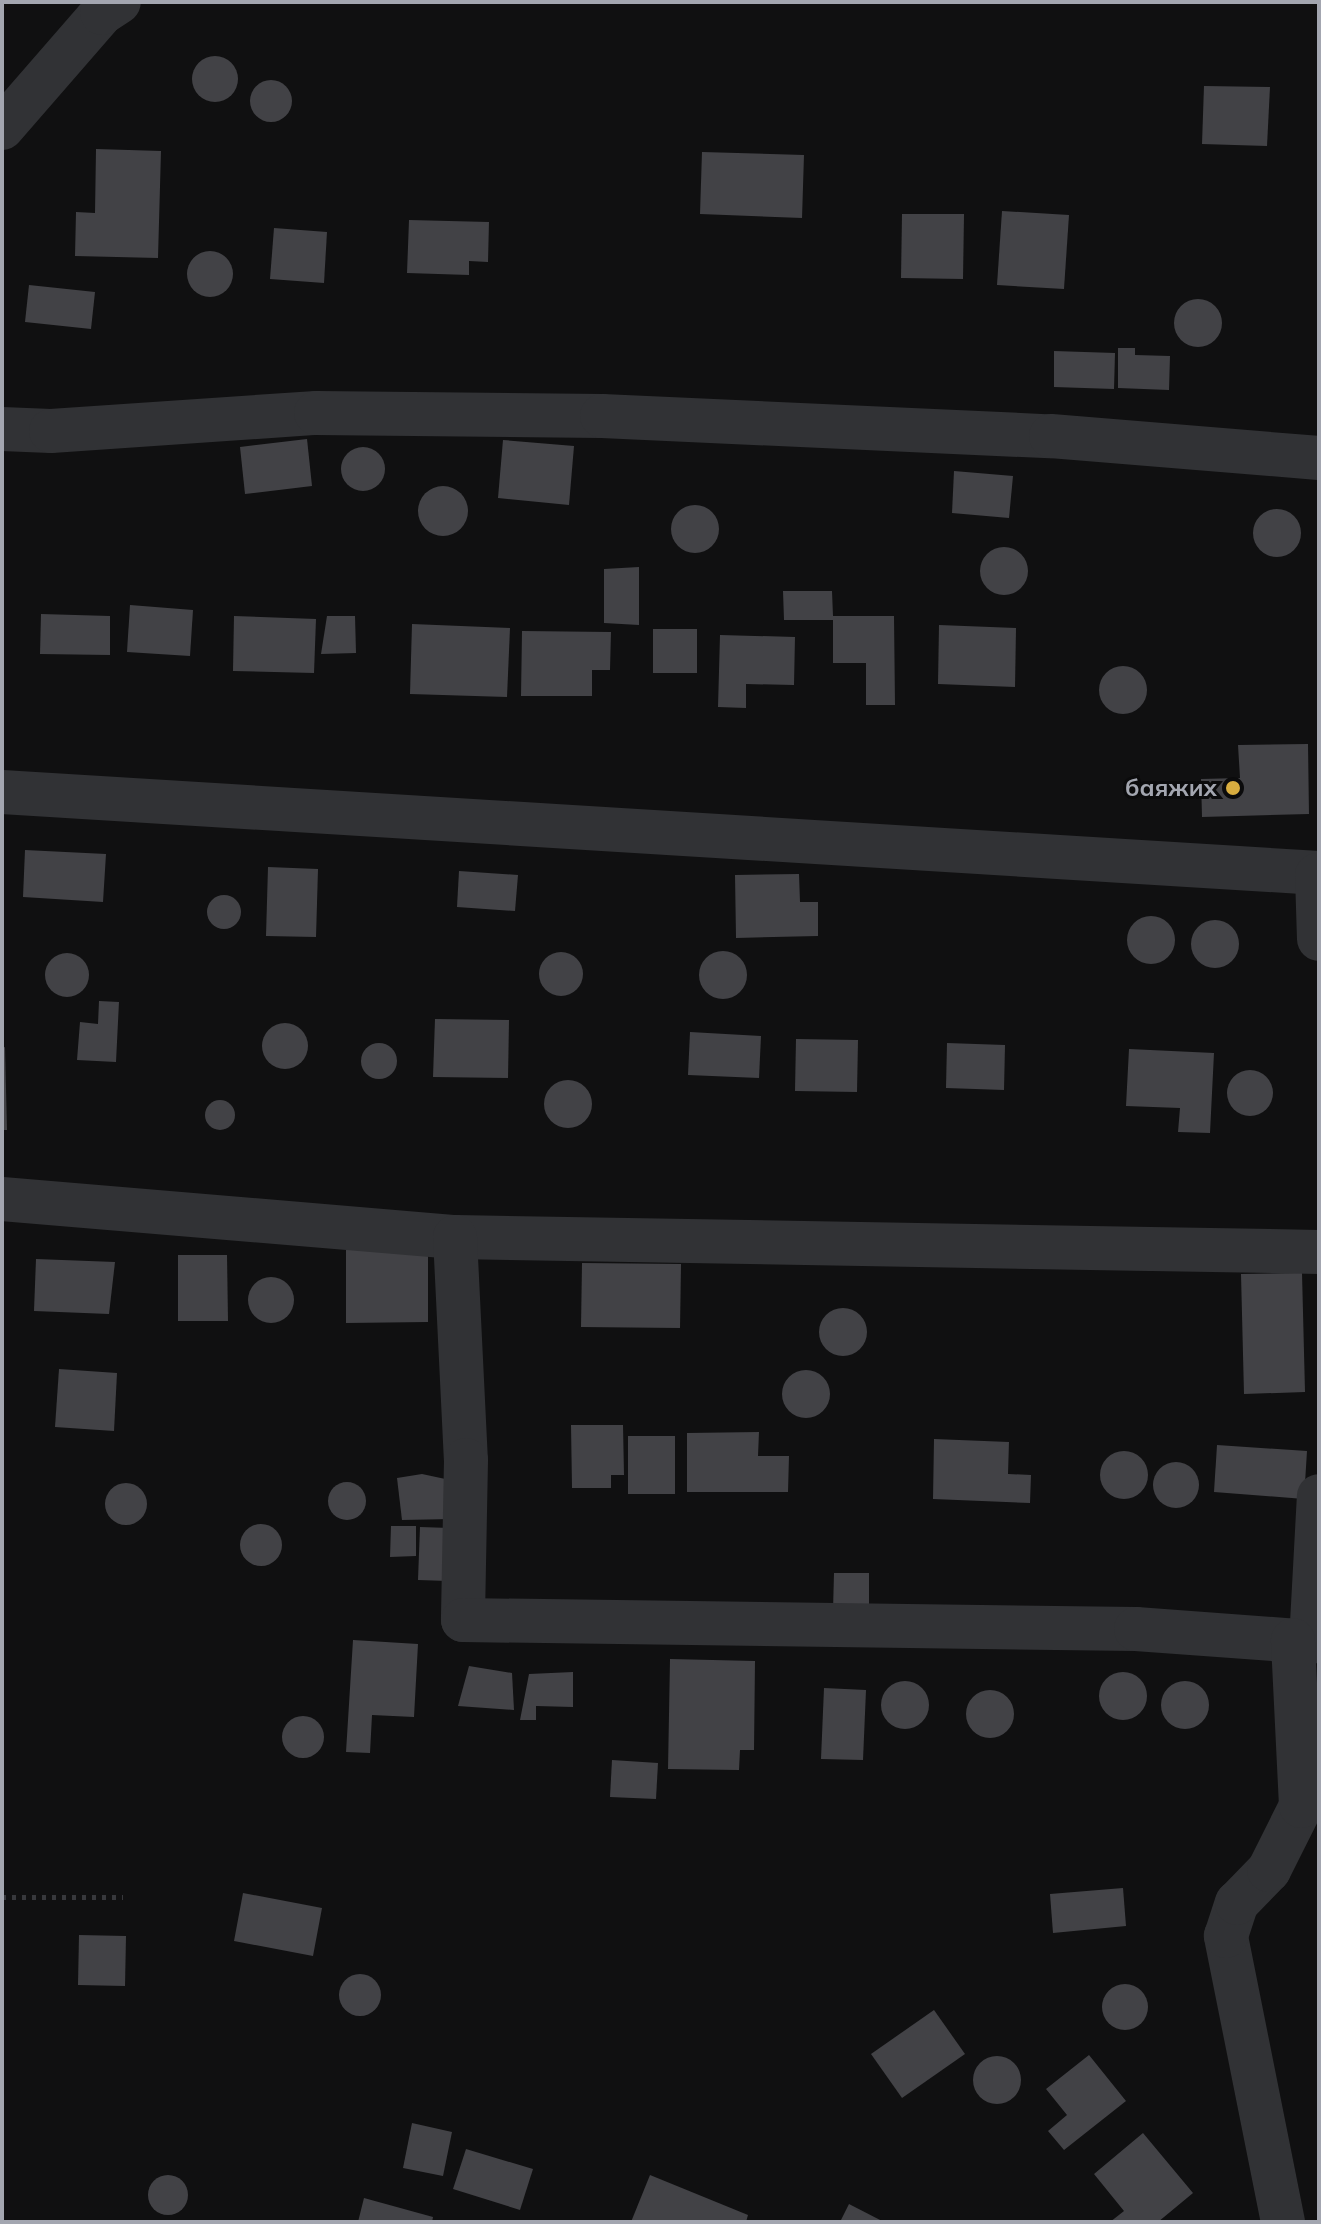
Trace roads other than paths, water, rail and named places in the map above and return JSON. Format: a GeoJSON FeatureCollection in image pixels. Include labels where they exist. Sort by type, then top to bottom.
{"type":"FeatureCollection","features":[{"type":"Feature","properties":{"kind":"street"},"geometry":{"type":"LineString","coordinates":[[2,128],[102,13],[119,2]]}},
{"type":"Feature","properties":{"kind":"street"},"geometry":{"type":"LineString","coordinates":[[2,429],[51,431],[316,413],[602,416],[1051,436],[1319,458]]}},
{"type":"Feature","properties":{"kind":"street"},"geometry":{"type":"LineString","coordinates":[[2,792],[577,824],[1318,874],[1319,939]]}},
{"type":"Feature","properties":{"kind":"street"},"geometry":{"type":"LineString","coordinates":[[2,1199],[455,1237],[1319,1252]]}},
{"type":"Feature","properties":{"kind":"street"},"geometry":{"type":"LineString","coordinates":[[455,1237],[466,1460],[463,1620],[1136,1629],[1311,1642],[1319,1496]]}},
{"type":"Feature","properties":{"kind":"street"},"geometry":{"type":"LineString","coordinates":[[1283,2222],[1226,1936],[1237,1903],[1269,1870],[1301,1806],[1293,1640]]}},
{"type":"Feature","properties":{"kind":"place","name":"баяжих"},"geometry":{"type":"Point","coordinates":[1233,788]}}]}
